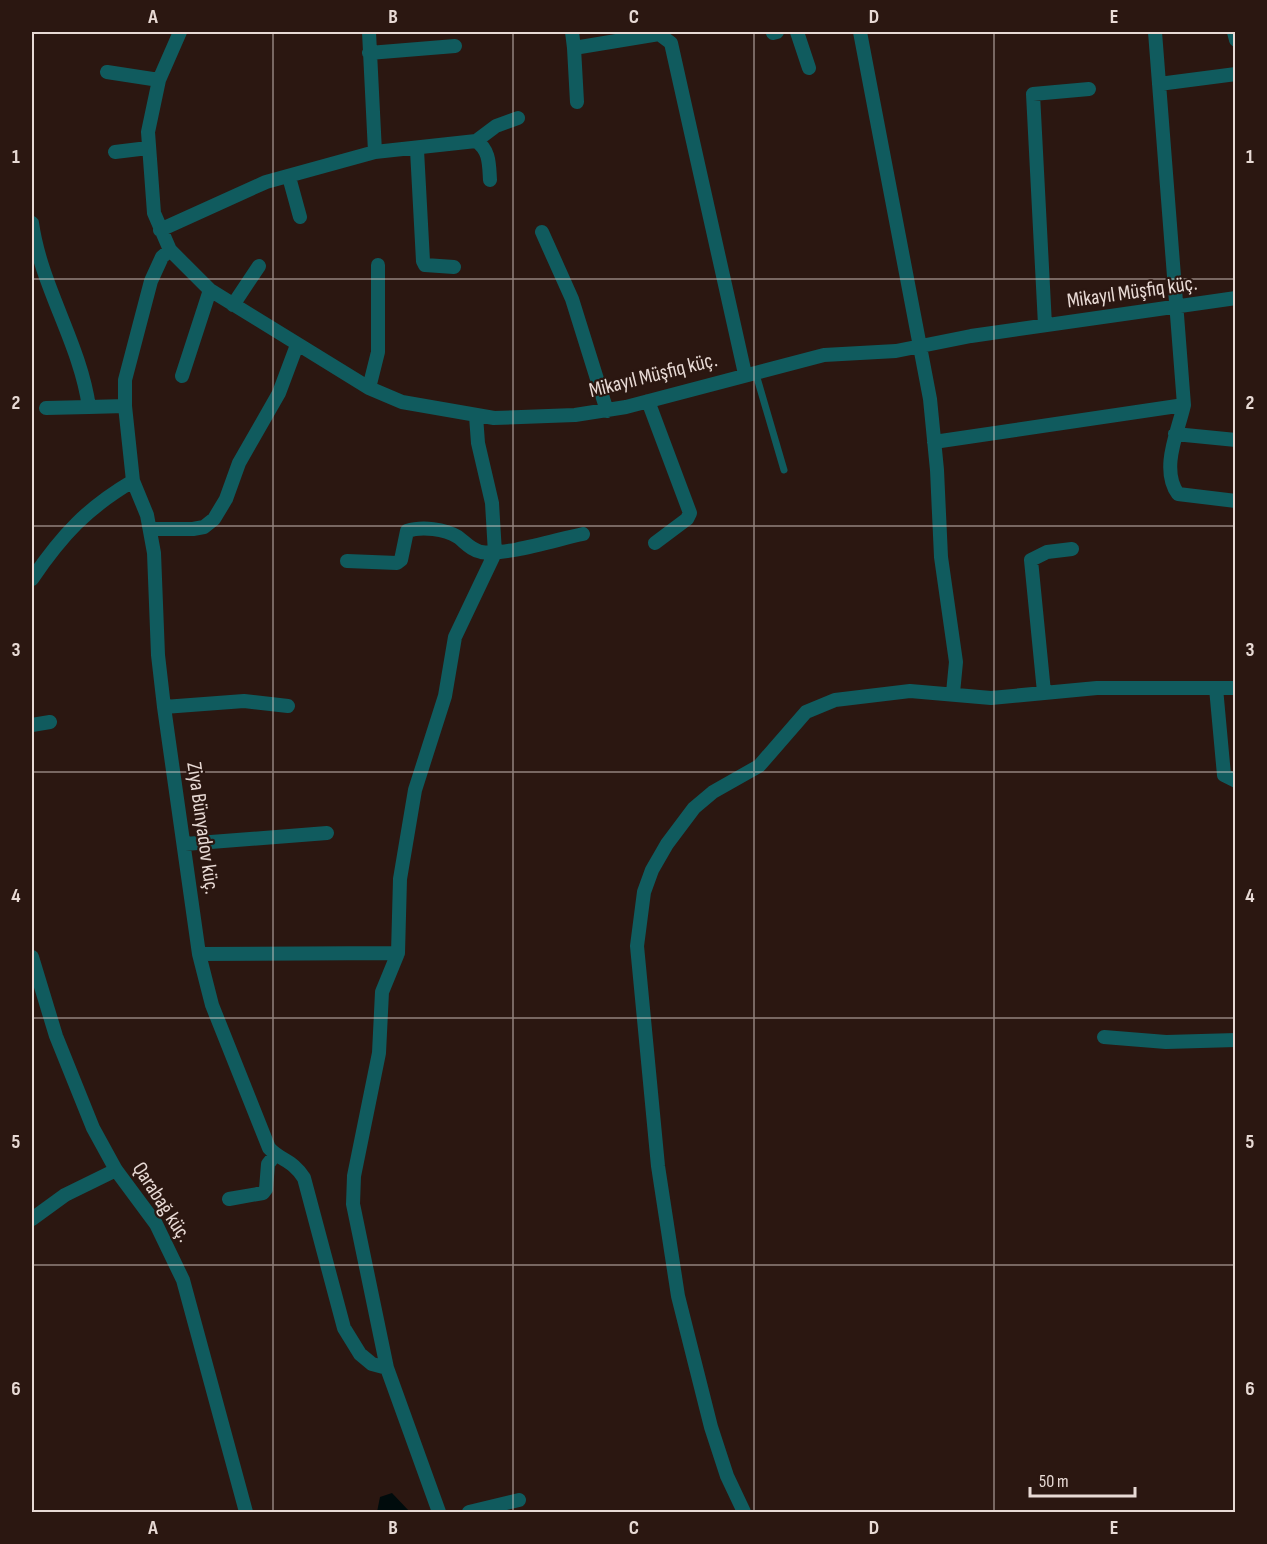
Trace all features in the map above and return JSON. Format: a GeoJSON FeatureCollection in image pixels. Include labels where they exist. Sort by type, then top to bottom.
{"type":"FeatureCollection","features":[{"type":"Feature","properties":{"kind":"street","name":"Mikayıl Müşfiq küç."},"geometry":{"type":"LineString","coordinates":[[180,32],[159,80],[150,113],[148,148],[153,203],[160,230],[170,250],[210,290],[369,388],[402,402],[476,416],[576,415],[607,411],[824,355],[874,354],[1045,325],[1236,298]]}},
{"type":"Feature","properties":{"kind":"street"},"geometry":{"type":"LineString","coordinates":[[369,32],[375,152]]}},
{"type":"Feature","properties":{"kind":"street"},"geometry":{"type":"LineString","coordinates":[[572,32],[577,102]]}},
{"type":"Feature","properties":{"kind":"street"},"geometry":{"type":"LineString","coordinates":[[797,32],[809,68]]}},
{"type":"Feature","properties":{"kind":"street"},"geometry":{"type":"LineString","coordinates":[[860,32],[921,346],[934,442],[942,568],[956,662],[953,693]]}},
{"type":"Feature","properties":{"kind":"street"},"geometry":{"type":"LineString","coordinates":[[1155,32],[1184,405],[1175,434],[1171,477],[1178,494],[1236,501]]}},
{"type":"Feature","properties":{"kind":"street"},"geometry":{"type":"LineString","coordinates":[[1234,32],[1236,40]]}},
{"type":"Feature","properties":{"kind":"street"},"geometry":{"type":"LineString","coordinates":[[574,48],[638,34],[660,34],[671,43],[750,373]]}},
{"type":"Feature","properties":{"kind":"street"},"geometry":{"type":"LineString","coordinates":[[369,52],[455,45]]}},
{"type":"Feature","properties":{"kind":"street"},"geometry":{"type":"LineString","coordinates":[[107,72],[159,80]]}},
{"type":"Feature","properties":{"kind":"street"},"geometry":{"type":"LineString","coordinates":[[1159,84],[1236,74]]}},
{"type":"Feature","properties":{"kind":"street"},"geometry":{"type":"LineString","coordinates":[[1045,325],[1033,94],[1089,89]]}},
{"type":"Feature","properties":{"kind":"street"},"geometry":{"type":"LineString","coordinates":[[160,230],[249,188],[375,152],[417,150],[476,141],[496,126],[518,118]]}},
{"type":"Feature","properties":{"kind":"street"},"geometry":{"type":"LineString","coordinates":[[476,141],[483,146],[488,158],[489,180]]}},
{"type":"Feature","properties":{"kind":"street"},"geometry":{"type":"LineString","coordinates":[[115,152],[148,148]]}},
{"type":"Feature","properties":{"kind":"street"},"geometry":{"type":"LineString","coordinates":[[417,150],[423,261],[425,265],[431,267],[454,267]]}},
{"type":"Feature","properties":{"kind":"street"},"geometry":{"type":"LineString","coordinates":[[289,177],[300,217]]}},
{"type":"Feature","properties":{"kind":"street"},"geometry":{"type":"LineString","coordinates":[[32,223],[40,262],[81,369],[89,407]]}},
{"type":"Feature","properties":{"kind":"street"},"geometry":{"type":"LineString","coordinates":[[542,232],[572,299],[607,411]]}},
{"type":"Feature","properties":{"kind":"street","name":"Ziya Bünyadov küç."},"geometry":{"type":"LineString","coordinates":[[170,250],[162,257],[151,281],[127,370],[125,406],[133,481],[151,529],[164,707],[170,740],[173,785],[185,844],[199,954],[212,1005],[269,1148],[275,1155]]}},
{"type":"Feature","properties":{"kind":"street"},"geometry":{"type":"LineString","coordinates":[[369,388],[378,352],[378,265]]}},
{"type":"Feature","properties":{"kind":"street"},"geometry":{"type":"LineString","coordinates":[[233,305],[259,266]]}},
{"type":"Feature","properties":{"kind":"street"},"geometry":{"type":"LineString","coordinates":[[182,376],[210,290]]}},
{"type":"Feature","properties":{"kind":"street"},"geometry":{"type":"LineString","coordinates":[[151,529],[193,529],[204,527],[214,519],[226,499],[239,462],[279,393],[297,345]]}},
{"type":"Feature","properties":{"kind":"street"},"geometry":{"type":"LineString","coordinates":[[648,401],[690,513],[687,519],[655,543]]}},
{"type":"Feature","properties":{"kind":"street"},"geometry":{"type":"LineString","coordinates":[[934,442],[1184,405]]}},
{"type":"Feature","properties":{"kind":"street"},"geometry":{"type":"LineString","coordinates":[[46,408],[125,406]]}},
{"type":"Feature","properties":{"kind":"street"},"geometry":{"type":"LineString","coordinates":[[439,1512],[387,1368],[353,1204],[354,1176],[379,1053],[382,992],[398,953],[400,879],[415,790],[445,696],[455,637],[495,552],[492,503],[478,443],[476,416]]}},
{"type":"Feature","properties":{"kind":"street"},"geometry":{"type":"LineString","coordinates":[[1175,434],[1236,440]]}},
{"type":"Feature","properties":{"kind":"street"},"geometry":{"type":"LineString","coordinates":[[32,579],[69,529],[105,497],[133,481]]}},
{"type":"Feature","properties":{"kind":"street"},"geometry":{"type":"LineString","coordinates":[[347,561],[397,563],[401,561],[407,531],[414,529],[439,530],[457,537],[470,548],[495,552],[583,534]]}},
{"type":"Feature","properties":{"kind":"street"},"geometry":{"type":"LineString","coordinates":[[1044,692],[1031,560],[1047,552],[1072,549]]}},
{"type":"Feature","properties":{"kind":"street"},"geometry":{"type":"LineString","coordinates":[[744,1512],[727,1476],[711,1427],[678,1296],[666,1227],[637,946],[644,892],[652,870],[667,844],[694,808],[713,792],[759,766],[806,712],[835,700],[910,691],[991,698],[1097,688],[1236,688]]}},
{"type":"Feature","properties":{"kind":"street"},"geometry":{"type":"LineString","coordinates":[[1216,688],[1224,775],[1236,781]]}},
{"type":"Feature","properties":{"kind":"street"},"geometry":{"type":"LineString","coordinates":[[164,707],[244,701],[288,706]]}},
{"type":"Feature","properties":{"kind":"street"},"geometry":{"type":"LineString","coordinates":[[32,725],[50,722]]}},
{"type":"Feature","properties":{"kind":"street"},"geometry":{"type":"LineString","coordinates":[[185,844],[327,833]]}},
{"type":"Feature","properties":{"kind":"street"},"geometry":{"type":"LineString","coordinates":[[199,954],[398,953]]}},
{"type":"Feature","properties":{"kind":"street","name":"Qarabağ küç."},"geometry":{"type":"LineString","coordinates":[[32,957],[73,1080],[93,1128],[116,1170],[156,1224],[183,1280],[246,1512]]}},
{"type":"Feature","properties":{"kind":"street"},"geometry":{"type":"LineString","coordinates":[[1104,1037],[1166,1042],[1236,1040]]}},
{"type":"Feature","properties":{"kind":"street"},"geometry":{"type":"LineString","coordinates":[[229,1199],[263,1193],[266,1189],[268,1164],[275,1155],[297,1166],[304,1178],[344,1328],[360,1354],[372,1364],[387,1368]]}},
{"type":"Feature","properties":{"kind":"street"},"geometry":{"type":"LineString","coordinates":[[32,1219],[65,1195],[116,1170]]}},
{"type":"Feature","properties":{"kind":"street"},"geometry":{"type":"LineString","coordinates":[[470,1512],[519,1500]]}},
{"type":"Feature","properties":{"kind":"lane"},"geometry":{"type":"LineString","coordinates":[[750,373],[784,471]]}},
{"type":"Feature","properties":{"kind":"shaded area"},"geometry":{"type":"Polygon","coordinates":[[[392,1493],[410,1512],[377,1512],[380,1497],[392,1493]]]}}]}
